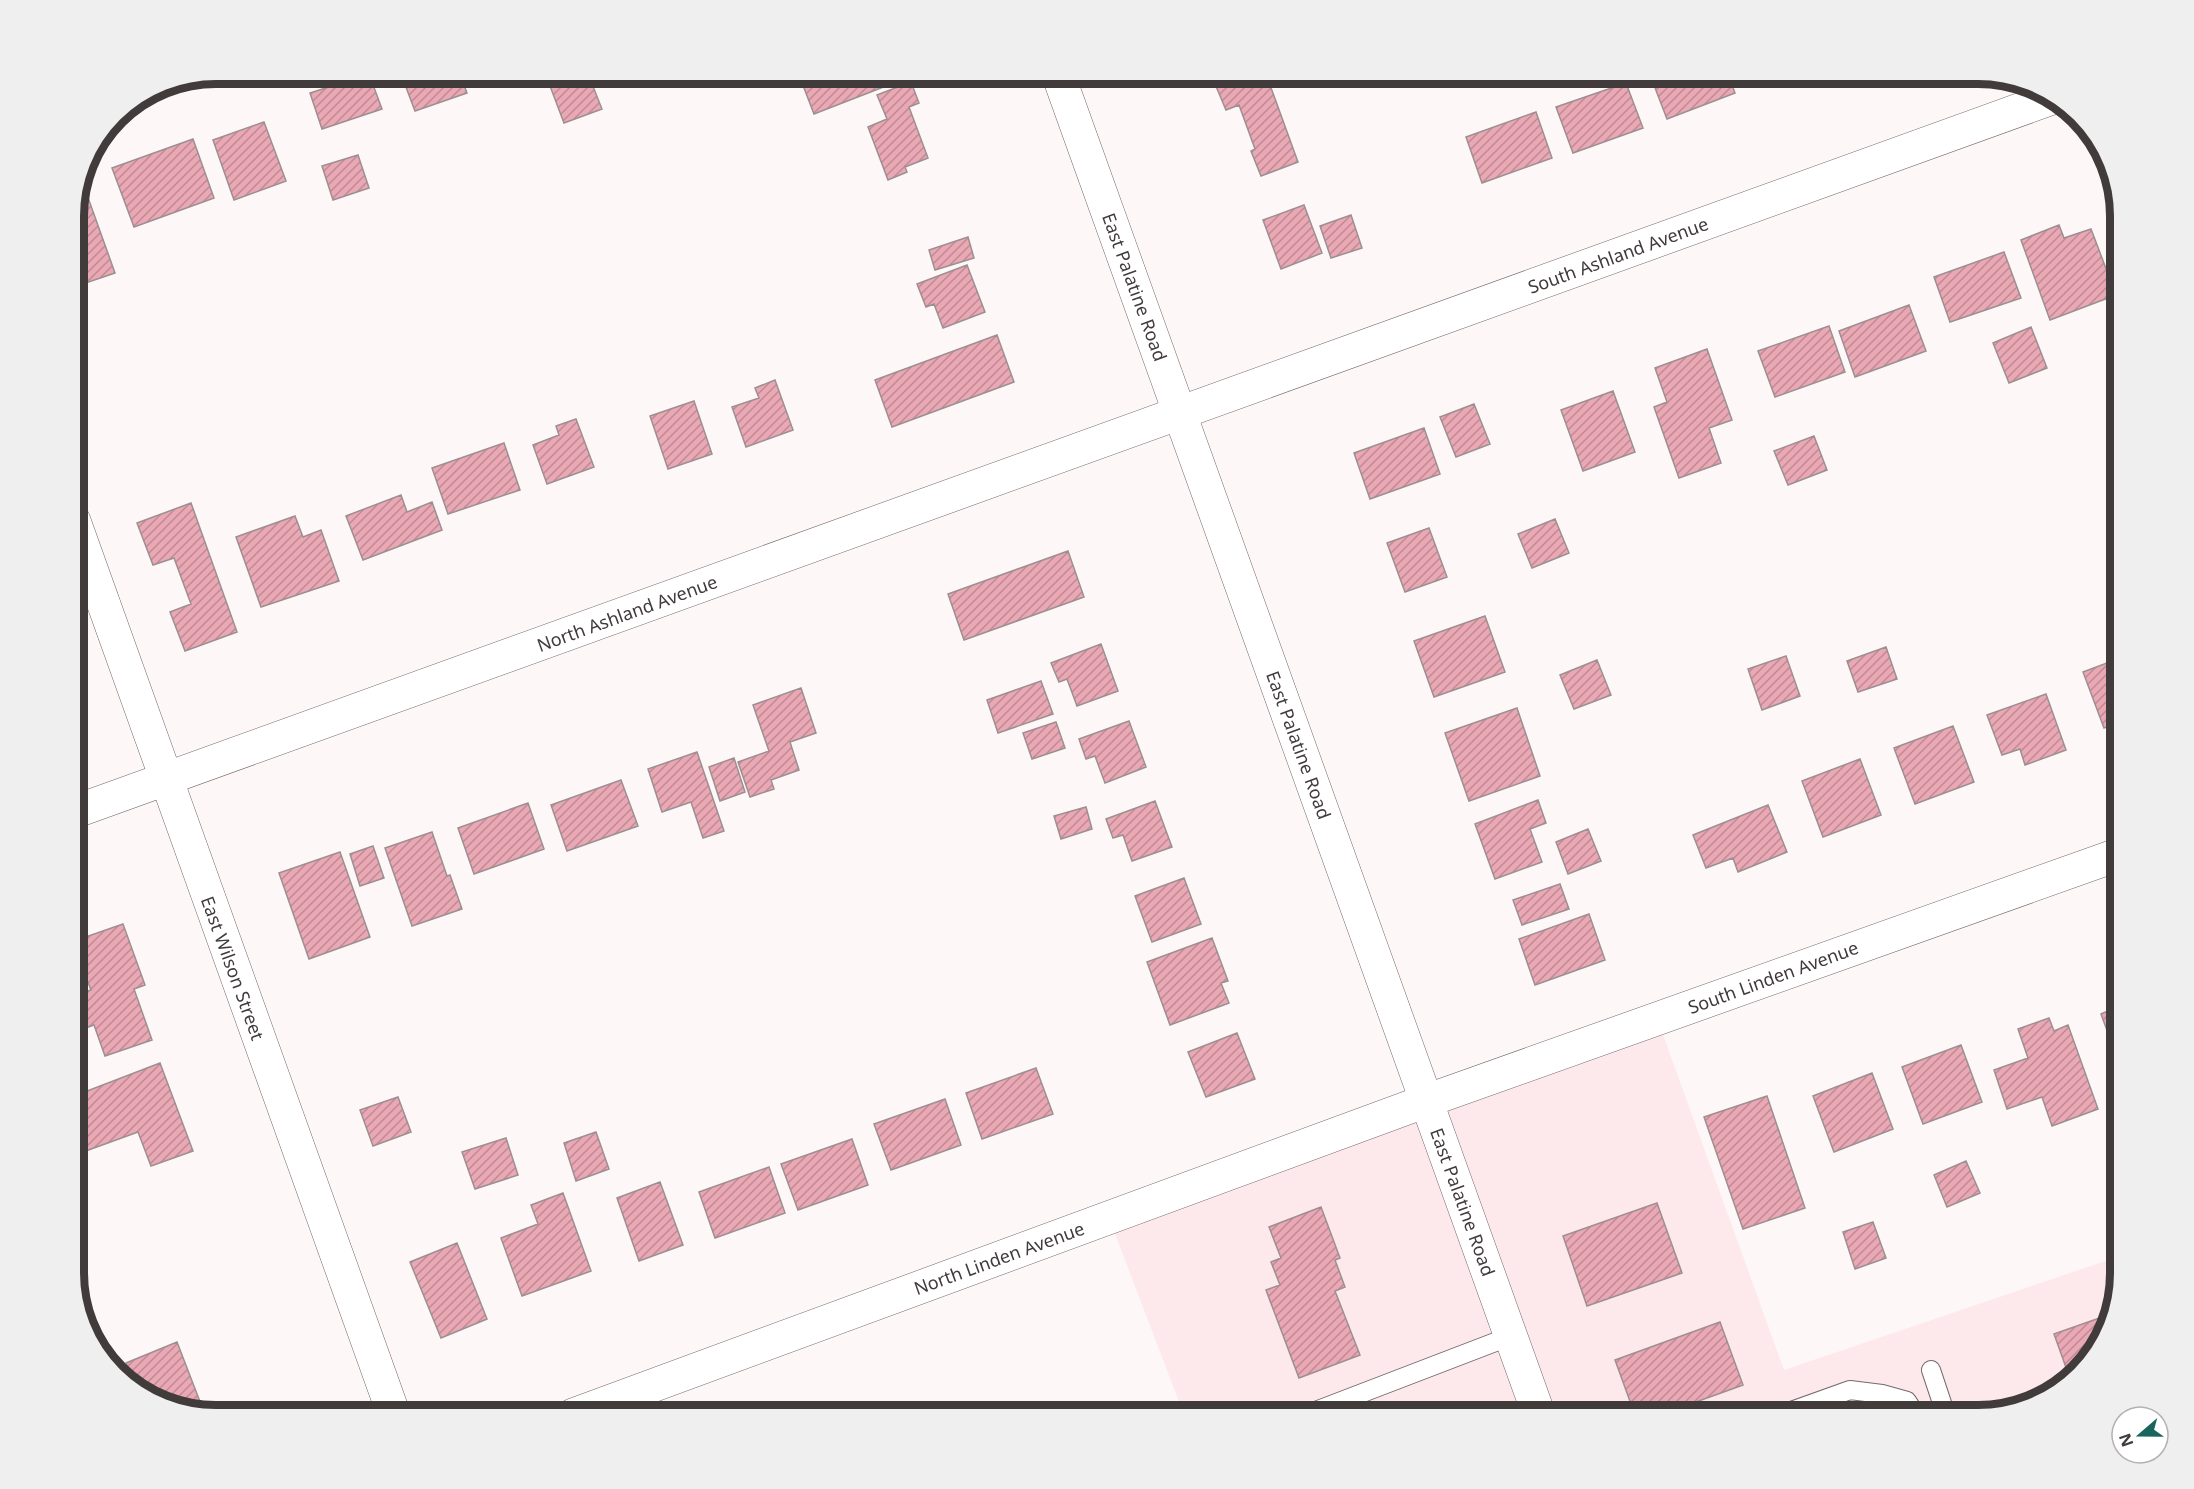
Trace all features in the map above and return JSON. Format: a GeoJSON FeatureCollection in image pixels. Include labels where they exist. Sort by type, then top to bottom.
{"type":"FeatureCollection","features":[{"type":"Feature","properties":{"kind":"street","name":"East Palatine Road"},"geometry":{"type":"LineString","coordinates":[[1062,84],[1535,1405]]}},
{"type":"Feature","properties":{"kind":"street","name":"South Ashland Avenue"},"geometry":{"type":"LineString","coordinates":[[1180,414],[2043,102]]}},
{"type":"Feature","properties":{"kind":"street","name":"North Ashland Avenue"},"geometry":{"type":"LineString","coordinates":[[84,808],[1180,414]]}},
{"type":"Feature","properties":{"kind":"street","name":"East Wilson Street"},"geometry":{"type":"LineString","coordinates":[[84,549],[390,1405]]}},
{"type":"Feature","properties":{"kind":"street","name":"South Linden Avenue"},"geometry":{"type":"LineString","coordinates":[[1426,1101],[2110,858]]}},
{"type":"Feature","properties":{"kind":"street","name":"North Linden Avenue"},"geometry":{"type":"LineString","coordinates":[[603,1405],[1426,1101]]}},
{"type":"Feature","properties":{"kind":"lane"},"geometry":{"type":"LineString","coordinates":[[1333,1405],[1511,1336]]}},
{"type":"Feature","properties":{"kind":"lane"},"geometry":{"type":"LineString","coordinates":[[1930,1370],[1942,1405]]}},
{"type":"Feature","properties":{"kind":"lane"},"geometry":{"type":"LineString","coordinates":[[1810,1405],[1850,1390],[1882,1394],[1907,1401],[1909,1405]]}},
{"type":"Feature","properties":{"kind":"shaded area"},"geometry":{"type":"Polygon","coordinates":[[[1657,1018],[1784,1370],[2110,1259],[2110,1282],[2103,1315],[2088,1346],[2077,1360],[2051,1383],[2028,1395],[1995,1404],[1180,1405],[1109,1218],[1657,1018]]]}},
{"type":"Feature","properties":{"kind":"building"},"geometry":{"type":"Polygon","coordinates":[[[338,84],[373,84],[382,109],[322,129],[310,93],[338,84]]]}},
{"type":"Feature","properties":{"kind":"building"},"geometry":{"type":"Polygon","coordinates":[[[405,84],[464,84],[467,93],[415,111],[405,84]]]}},
{"type":"Feature","properties":{"kind":"building"},"geometry":{"type":"Polygon","coordinates":[[[592,84],[602,109],[564,123],[550,86],[592,84]]]}},
{"type":"Feature","properties":{"kind":"building"},"geometry":{"type":"Polygon","coordinates":[[[802,84],[891,84],[814,114],[802,84]]]}},
{"type":"Feature","properties":{"kind":"building"},"geometry":{"type":"Polygon","coordinates":[[[906,84],[912,84],[919,103],[909,107],[928,158],[905,167],[907,172],[888,180],[868,127],[887,119],[877,95],[906,84]]]}},
{"type":"Feature","properties":{"kind":"building"},"geometry":{"type":"Polygon","coordinates":[[[1215,84],[1270,84],[1298,162],[1261,176],[1251,151],[1255,149],[1239,105],[1226,110],[1215,84]]]}},
{"type":"Feature","properties":{"kind":"building"},"geometry":{"type":"Polygon","coordinates":[[[1626,84],[1643,128],[1573,153],[1556,107],[1626,84]]]}},
{"type":"Feature","properties":{"kind":"building"},"geometry":{"type":"Polygon","coordinates":[[[1654,84],[1732,84],[1735,93],[1667,119],[1654,84]]]}},
{"type":"Feature","properties":{"kind":"building"},"geometry":{"type":"Polygon","coordinates":[[[1536,112],[1552,158],[1482,183],[1466,137],[1536,112]]]}},
{"type":"Feature","properties":{"kind":"building"},"geometry":{"type":"Polygon","coordinates":[[[264,122],[286,181],[234,200],[213,140],[264,122]]]}},
{"type":"Feature","properties":{"kind":"building"},"geometry":{"type":"Polygon","coordinates":[[[193,139],[214,198],[134,227],[112,168],[193,139]]]}},
{"type":"Feature","properties":{"kind":"building"},"geometry":{"type":"Polygon","coordinates":[[[358,155],[369,188],[333,200],[322,166],[358,155]]]}},
{"type":"Feature","properties":{"kind":"building"},"geometry":{"type":"Polygon","coordinates":[[[86,193],[115,273],[84,284],[84,207],[86,193]]]}},
{"type":"Feature","properties":{"kind":"building"},"geometry":{"type":"Polygon","coordinates":[[[1304,205],[1322,253],[1281,269],[1263,220],[1304,205]]]}},
{"type":"Feature","properties":{"kind":"building"},"geometry":{"type":"Polygon","coordinates":[[[1351,215],[1362,248],[1331,258],[1320,226],[1351,215]]]}},
{"type":"Feature","properties":{"kind":"building"},"geometry":{"type":"Polygon","coordinates":[[[2059,225],[2064,238],[2091,229],[2110,279],[2110,297],[2050,320],[2021,240],[2059,225]]]}},
{"type":"Feature","properties":{"kind":"building"},"geometry":{"type":"Polygon","coordinates":[[[968,237],[974,258],[935,270],[929,250],[968,237]]]}},
{"type":"Feature","properties":{"kind":"building"},"geometry":{"type":"Polygon","coordinates":[[[2004,252],[2021,298],[1950,322],[1934,277],[2004,252]]]}},
{"type":"Feature","properties":{"kind":"building"},"geometry":{"type":"Polygon","coordinates":[[[967,265],[985,312],[943,328],[934,304],[926,307],[917,284],[967,265]]]}},
{"type":"Feature","properties":{"kind":"building"},"geometry":{"type":"Polygon","coordinates":[[[1909,305],[1926,351],[1855,377],[1839,331],[1909,305]]]}},
{"type":"Feature","properties":{"kind":"building"},"geometry":{"type":"Polygon","coordinates":[[[1829,326],[1845,372],[1775,397],[1758,351],[1829,326]]]}},
{"type":"Feature","properties":{"kind":"building"},"geometry":{"type":"Polygon","coordinates":[[[2031,327],[2047,368],[2009,383],[1993,343],[2031,327]]]}},
{"type":"Feature","properties":{"kind":"building"},"geometry":{"type":"Polygon","coordinates":[[[997,335],[1014,382],[892,427],[875,380],[997,335]]]}},
{"type":"Feature","properties":{"kind":"building"},"geometry":{"type":"Polygon","coordinates":[[[1707,349],[1732,420],[1709,428],[1721,463],[1679,478],[1654,407],[1667,402],[1655,368],[1707,349]]]}},
{"type":"Feature","properties":{"kind":"building"},"geometry":{"type":"Polygon","coordinates":[[[775,380],[793,430],[746,447],[732,407],[759,398],[755,388],[775,380]]]}},
{"type":"Feature","properties":{"kind":"building"},"geometry":{"type":"Polygon","coordinates":[[[1613,391],[1635,452],[1583,471],[1561,410],[1613,391]]]}},
{"type":"Feature","properties":{"kind":"building"},"geometry":{"type":"Polygon","coordinates":[[[694,401],[712,454],[668,469],[650,416],[694,401]]]}},
{"type":"Feature","properties":{"kind":"building"},"geometry":{"type":"Polygon","coordinates":[[[1474,404],[1490,444],[1456,457],[1440,417],[1474,404]]]}},
{"type":"Feature","properties":{"kind":"building"},"geometry":{"type":"Polygon","coordinates":[[[576,419],[594,467],[547,484],[533,445],[559,435],[556,426],[576,419]]]}},
{"type":"Feature","properties":{"kind":"building"},"geometry":{"type":"Polygon","coordinates":[[[1424,428],[1440,474],[1370,499],[1354,453],[1424,428]]]}},
{"type":"Feature","properties":{"kind":"building"},"geometry":{"type":"Polygon","coordinates":[[[1814,436],[1827,470],[1788,485],[1774,451],[1814,436]]]}},
{"type":"Feature","properties":{"kind":"building"},"geometry":{"type":"Polygon","coordinates":[[[504,443],[520,490],[448,514],[432,468],[504,443]]]}},
{"type":"Feature","properties":{"kind":"building"},"geometry":{"type":"Polygon","coordinates":[[[401,495],[407,512],[432,502],[442,530],[363,560],[346,516],[401,495]]]}},
{"type":"Feature","properties":{"kind":"building"},"geometry":{"type":"Polygon","coordinates":[[[191,503],[237,632],[185,651],[170,612],[191,604],[174,558],[153,565],[137,523],[191,503]]]}},
{"type":"Feature","properties":{"kind":"building"},"geometry":{"type":"Polygon","coordinates":[[[295,516],[303,537],[321,530],[339,581],[261,607],[236,537],[295,516]]]}},
{"type":"Feature","properties":{"kind":"building"},"geometry":{"type":"Polygon","coordinates":[[[1555,519],[1569,553],[1532,568],[1518,534],[1555,519]]]}},
{"type":"Feature","properties":{"kind":"building"},"geometry":{"type":"Polygon","coordinates":[[[1429,528],[1447,577],[1405,592],[1387,543],[1429,528]]]}},
{"type":"Feature","properties":{"kind":"building"},"geometry":{"type":"Polygon","coordinates":[[[1068,551],[1084,597],[964,640],[948,594],[1068,551]]]}},
{"type":"Feature","properties":{"kind":"building"},"geometry":{"type":"Polygon","coordinates":[[[1485,616],[1505,672],[1434,697],[1414,641],[1485,616]]]}},
{"type":"Feature","properties":{"kind":"building"},"geometry":{"type":"Polygon","coordinates":[[[1101,644],[1118,691],[1077,706],[1067,679],[1059,682],[1051,663],[1101,644]]]}},
{"type":"Feature","properties":{"kind":"building"},"geometry":{"type":"Polygon","coordinates":[[[1886,647],[1897,679],[1858,692],[1847,661],[1886,647]]]}},
{"type":"Feature","properties":{"kind":"building"},"geometry":{"type":"Polygon","coordinates":[[[1786,656],[1800,696],[1762,710],[1748,669],[1786,656]]]}},
{"type":"Feature","properties":{"kind":"building"},"geometry":{"type":"Polygon","coordinates":[[[1597,660],[1611,695],[1574,709],[1560,675],[1597,660]]]}},
{"type":"Feature","properties":{"kind":"building"},"geometry":{"type":"Polygon","coordinates":[[[2110,662],[2110,726],[2104,728],[2083,672],[2110,662]]]}},
{"type":"Feature","properties":{"kind":"building"},"geometry":{"type":"Polygon","coordinates":[[[1041,681],[1053,714],[998,733],[987,700],[1041,681]]]}},
{"type":"Feature","properties":{"kind":"building"},"geometry":{"type":"Polygon","coordinates":[[[801,688],[816,733],[790,742],[799,770],[771,780],[774,789],[750,797],[738,762],[769,751],[753,705],[801,688]]]}},
{"type":"Feature","properties":{"kind":"building"},"geometry":{"type":"Polygon","coordinates":[[[2046,694],[2066,750],[2025,765],[2020,749],[2002,755],[1987,715],[2046,694]]]}},
{"type":"Feature","properties":{"kind":"building"},"geometry":{"type":"Polygon","coordinates":[[[1517,708],[1540,776],[1469,801],[1445,733],[1517,708]]]}},
{"type":"Feature","properties":{"kind":"building"},"geometry":{"type":"Polygon","coordinates":[[[1129,721],[1146,767],[1105,783],[1095,756],[1086,759],[1079,739],[1129,721]]]}},
{"type":"Feature","properties":{"kind":"building"},"geometry":{"type":"Polygon","coordinates":[[[1056,722],[1065,748],[1032,759],[1023,733],[1056,722]]]}},
{"type":"Feature","properties":{"kind":"building"},"geometry":{"type":"Polygon","coordinates":[[[1953,726],[1974,782],[1915,804],[1894,748],[1953,726]]]}},
{"type":"Feature","properties":{"kind":"building"},"geometry":{"type":"Polygon","coordinates":[[[697,752],[724,831],[703,838],[691,802],[662,812],[648,769],[697,752]]]}},
{"type":"Feature","properties":{"kind":"building"},"geometry":{"type":"Polygon","coordinates":[[[734,758],[745,792],[720,801],[709,767],[734,758]]]}},
{"type":"Feature","properties":{"kind":"building"},"geometry":{"type":"Polygon","coordinates":[[[1860,759],[1881,815],[1823,837],[1802,781],[1860,759]]]}},
{"type":"Feature","properties":{"kind":"building"},"geometry":{"type":"Polygon","coordinates":[[[621,780],[638,826],[567,851],[551,805],[621,780]]]}},
{"type":"Feature","properties":{"kind":"building"},"geometry":{"type":"Polygon","coordinates":[[[1538,800],[1546,823],[1530,829],[1542,862],[1495,879],[1475,824],[1538,800]]]}},
{"type":"Feature","properties":{"kind":"building"},"geometry":{"type":"Polygon","coordinates":[[[1155,801],[1172,847],[1132,861],[1123,835],[1113,838],[1106,819],[1155,801]]]}},
{"type":"Feature","properties":{"kind":"building"},"geometry":{"type":"Polygon","coordinates":[[[528,803],[544,849],[474,874],[458,828],[528,803]]]}},
{"type":"Feature","properties":{"kind":"building"},"geometry":{"type":"Polygon","coordinates":[[[1768,805],[1787,852],[1738,872],[1733,858],[1706,868],[1693,835],[1768,805]]]}},
{"type":"Feature","properties":{"kind":"building"},"geometry":{"type":"Polygon","coordinates":[[[1086,807],[1092,829],[1061,839],[1054,816],[1086,807]]]}},
{"type":"Feature","properties":{"kind":"building"},"geometry":{"type":"Polygon","coordinates":[[[1588,829],[1601,861],[1568,874],[1556,842],[1588,829]]]}},
{"type":"Feature","properties":{"kind":"building"},"geometry":{"type":"Polygon","coordinates":[[[432,832],[447,876],[450,875],[462,909],[412,926],[385,848],[432,832]]]}},
{"type":"Feature","properties":{"kind":"building"},"geometry":{"type":"Polygon","coordinates":[[[373,846],[384,878],[360,886],[350,854],[373,846]]]}},
{"type":"Feature","properties":{"kind":"building"},"geometry":{"type":"Polygon","coordinates":[[[340,852],[370,937],[309,959],[279,873],[340,852]]]}},
{"type":"Feature","properties":{"kind":"building"},"geometry":{"type":"Polygon","coordinates":[[[1184,878],[1201,924],[1152,942],[1135,896],[1184,878]]]}},
{"type":"Feature","properties":{"kind":"building"},"geometry":{"type":"Polygon","coordinates":[[[1560,884],[1569,909],[1522,925],[1513,900],[1560,884]]]}},
{"type":"Feature","properties":{"kind":"building"},"geometry":{"type":"Polygon","coordinates":[[[1589,914],[1605,960],[1535,985],[1519,939],[1589,914]]]}},
{"type":"Feature","properties":{"kind":"building"},"geometry":{"type":"Polygon","coordinates":[[[123,924],[145,985],[134,989],[152,1040],[105,1056],[94,1025],[84,1029],[84,992],[91,990],[84,972],[84,938],[123,924]]]}},
{"type":"Feature","properties":{"kind":"building"},"geometry":{"type":"Polygon","coordinates":[[[1212,938],[1228,981],[1221,983],[1229,1003],[1170,1025],[1147,962],[1212,938]]]}},
{"type":"Feature","properties":{"kind":"building"},"geometry":{"type":"Polygon","coordinates":[[[2110,1010],[2110,1039],[2101,1014],[2110,1010]]]}},
{"type":"Feature","properties":{"kind":"building"},"geometry":{"type":"Polygon","coordinates":[[[2049,1018],[2054,1031],[2068,1025],[2098,1109],[2052,1126],[2042,1097],[2007,1109],[1994,1070],[2028,1058],[2018,1029],[2049,1018]]]}},
{"type":"Feature","properties":{"kind":"building"},"geometry":{"type":"Polygon","coordinates":[[[1237,1033],[1255,1079],[1206,1097],[1188,1052],[1237,1033]]]}},
{"type":"Feature","properties":{"kind":"building"},"geometry":{"type":"Polygon","coordinates":[[[1961,1045],[1982,1102],[1923,1124],[1902,1067],[1961,1045]]]}},
{"type":"Feature","properties":{"kind":"building"},"geometry":{"type":"Polygon","coordinates":[[[160,1063],[193,1151],[151,1166],[138,1132],[84,1152],[84,1092],[160,1063]]]}},
{"type":"Feature","properties":{"kind":"building"},"geometry":{"type":"Polygon","coordinates":[[[1036,1068],[1053,1114],[982,1139],[966,1093],[1036,1068]]]}},
{"type":"Feature","properties":{"kind":"building"},"geometry":{"type":"Polygon","coordinates":[[[1872,1073],[1893,1129],[1834,1152],[1813,1096],[1872,1073]]]}},
{"type":"Feature","properties":{"kind":"building"},"geometry":{"type":"Polygon","coordinates":[[[1767,1096],[1805,1208],[1743,1229],[1704,1117],[1767,1096]]]}},
{"type":"Feature","properties":{"kind":"building"},"geometry":{"type":"Polygon","coordinates":[[[398,1097],[411,1132],[373,1146],[360,1110],[398,1097]]]}},
{"type":"Feature","properties":{"kind":"building"},"geometry":{"type":"Polygon","coordinates":[[[945,1099],[961,1145],[891,1170],[874,1124],[945,1099]]]}},
{"type":"Feature","properties":{"kind":"building"},"geometry":{"type":"Polygon","coordinates":[[[596,1132],[609,1169],[576,1181],[564,1143],[596,1132]]]}},
{"type":"Feature","properties":{"kind":"building"},"geometry":{"type":"Polygon","coordinates":[[[506,1138],[518,1175],[475,1189],[462,1152],[506,1138]]]}},
{"type":"Feature","properties":{"kind":"building"},"geometry":{"type":"Polygon","coordinates":[[[852,1139],[868,1185],[798,1210],[781,1164],[852,1139]]]}},
{"type":"Feature","properties":{"kind":"building"},"geometry":{"type":"Polygon","coordinates":[[[1966,1161],[1980,1193],[1947,1207],[1934,1175],[1966,1161]]]}},
{"type":"Feature","properties":{"kind":"building"},"geometry":{"type":"Polygon","coordinates":[[[769,1167],[785,1213],[715,1238],[699,1192],[769,1167]]]}},
{"type":"Feature","properties":{"kind":"building"},"geometry":{"type":"Polygon","coordinates":[[[660,1182],[683,1245],[639,1261],[617,1198],[660,1182]]]}},
{"type":"Feature","properties":{"kind":"building"},"geometry":{"type":"Polygon","coordinates":[[[563,1193],[591,1271],[522,1296],[501,1238],[538,1224],[531,1205],[563,1193]]]}},
{"type":"Feature","properties":{"kind":"building"},"geometry":{"type":"Polygon","coordinates":[[[1657,1203],[1682,1273],[1587,1306],[1563,1236],[1657,1203]]]}},
{"type":"Feature","properties":{"kind":"building"},"geometry":{"type":"Polygon","coordinates":[[[1321,1207],[1340,1258],[1335,1260],[1345,1287],[1335,1291],[1360,1355],[1299,1378],[1266,1290],[1280,1285],[1271,1262],[1281,1258],[1269,1227],[1321,1207]]]}},
{"type":"Feature","properties":{"kind":"building"},"geometry":{"type":"Polygon","coordinates":[[[1873,1222],[1886,1258],[1855,1269],[1843,1232],[1873,1222]]]}},
{"type":"Feature","properties":{"kind":"building"},"geometry":{"type":"Polygon","coordinates":[[[457,1243],[487,1319],[441,1338],[410,1262],[457,1243]]]}},
{"type":"Feature","properties":{"kind":"building"},"geometry":{"type":"Polygon","coordinates":[[[2102,1317],[2088,1346],[2067,1370],[2054,1334],[2102,1317]]]}},
{"type":"Feature","properties":{"kind":"building"},"geometry":{"type":"Polygon","coordinates":[[[1720,1322],[1743,1385],[1688,1405],[1631,1405],[1615,1360],[1720,1322]]]}},
{"type":"Feature","properties":{"kind":"building"},"geometry":{"type":"Polygon","coordinates":[[[177,1342],[201,1404],[166,1395],[143,1383],[130,1373],[126,1363],[177,1342]]]}},
{"type":"Feature","properties":{"kind":"building"},"geometry":{"type":"Polygon","coordinates":[[[1866,1399],[1868,1405],[1849,1405],[1866,1399]]]}}]}
